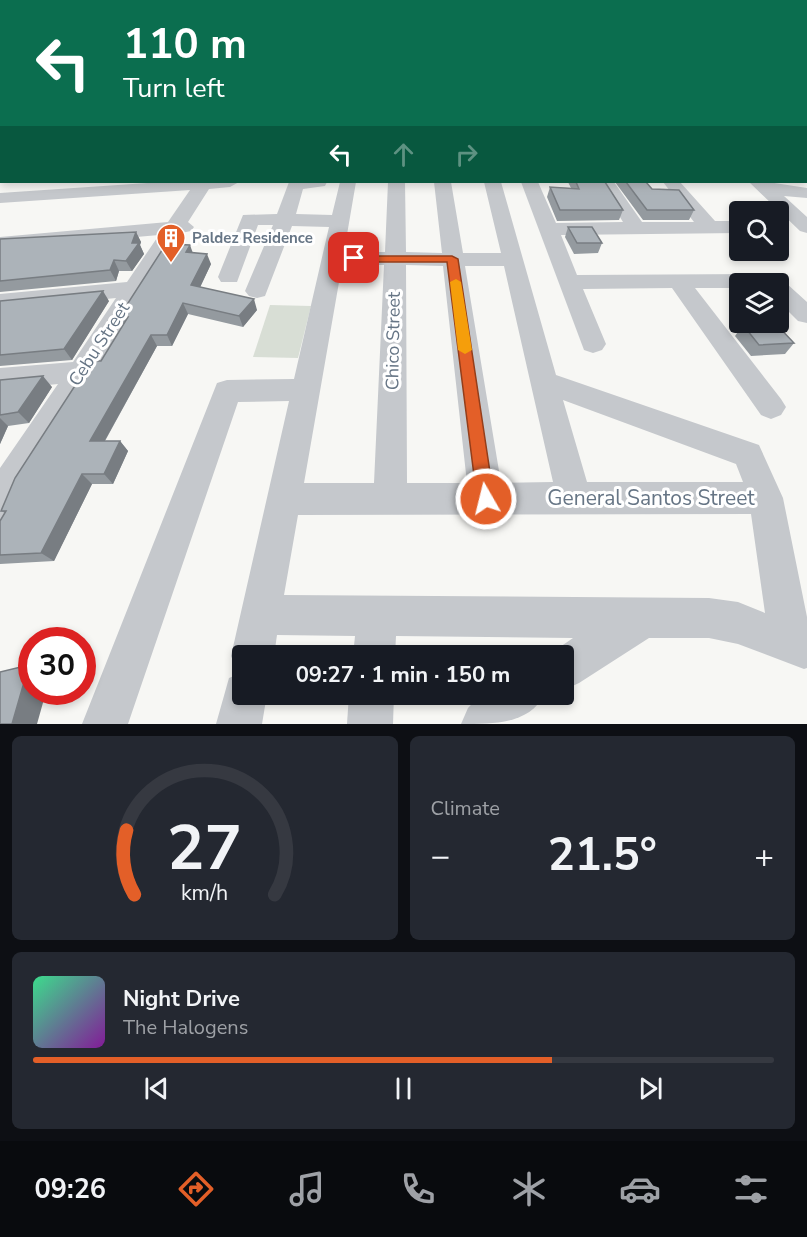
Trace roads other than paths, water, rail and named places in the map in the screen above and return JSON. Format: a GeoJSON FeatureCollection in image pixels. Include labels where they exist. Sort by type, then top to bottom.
{"type":"FeatureCollection","features":[{"type":"Feature","properties":{"kind":"street"},"geometry":{"type":"LineString","coordinates":[[0,198],[32,189],[216,183]]}},
{"type":"Feature","properties":{"kind":"street"},"geometry":{"type":"LineString","coordinates":[[257,291],[295,185],[311,183]]}},
{"type":"Feature","properties":{"kind":"street"},"geometry":{"type":"LineString","coordinates":[[254,645],[304,390],[334,258],[348,183]]}},
{"type":"Feature","properties":{"kind":"street","name":"Chico Street"},"geometry":{"type":"LineString","coordinates":[[390,500],[397,183]]}},
{"type":"Feature","properties":{"kind":"street"},"geometry":{"type":"LineString","coordinates":[[444,183],[452,259],[486,499]]}},
{"type":"Feature","properties":{"kind":"street"},"geometry":{"type":"LineString","coordinates":[[493,183],[574,498]]}},
{"type":"Feature","properties":{"kind":"street"},"geometry":{"type":"LineString","coordinates":[[530,183],[592,344]]}},
{"type":"Feature","properties":{"kind":"street"},"geometry":{"type":"LineString","coordinates":[[607,183],[636,228]]}},
{"type":"Feature","properties":{"kind":"street"},"geometry":{"type":"LineString","coordinates":[[672,183],[709,227]]}},
{"type":"Feature","properties":{"kind":"street","name":"Cebu Street"},"geometry":{"type":"LineString","coordinates":[[4,489],[134,289],[184,227],[203,184]]}},
{"type":"Feature","properties":{"kind":"street"},"geometry":{"type":"LineString","coordinates":[[763,185],[807,193]]}},
{"type":"Feature","properties":{"kind":"street"},"geometry":{"type":"LineString","coordinates":[[763,185],[807,228]]}},
{"type":"Feature","properties":{"kind":"street"},"geometry":{"type":"LineString","coordinates":[[229,277],[250,219],[341,221]]}},
{"type":"Feature","properties":{"kind":"street"},"geometry":{"type":"LineString","coordinates":[[0,243],[184,227]]}},
{"type":"Feature","properties":{"kind":"street"},"geometry":{"type":"LineString","coordinates":[[549,230],[729,227]]}},
{"type":"Feature","properties":{"kind":"street"},"geometry":{"type":"LineString","coordinates":[[789,227],[807,228]]}},
{"type":"Feature","properties":{"kind":"street"},"geometry":{"type":"LineString","coordinates":[[334,258],[514,260]]}},
{"type":"Feature","properties":{"kind":"street"},"geometry":{"type":"LineString","coordinates":[[678,281],[771,407]]}},
{"type":"Feature","properties":{"kind":"street"},"geometry":{"type":"LineString","coordinates":[[569,282],[729,281]]}},
{"type":"Feature","properties":{"kind":"street"},"geometry":{"type":"LineString","coordinates":[[0,302],[134,289]]}},
{"type":"Feature","properties":{"kind":"street"},"geometry":{"type":"LineString","coordinates":[[789,298],[807,315]]}},
{"type":"Feature","properties":{"kind":"street"},"geometry":{"type":"LineString","coordinates":[[0,379],[81,371]]}},
{"type":"Feature","properties":{"kind":"street"},"geometry":{"type":"LineString","coordinates":[[546,382],[748,455],[766,498],[799,646]]}},
{"type":"Feature","properties":{"kind":"street"},"geometry":{"type":"LineString","coordinates":[[105,724],[227,391],[304,390]]}},
{"type":"Feature","properties":{"kind":"street","name":"General Santos Street"},"geometry":{"type":"LineString","coordinates":[[283,499],[766,498]]}},
{"type":"Feature","properties":{"kind":"street"},"geometry":{"type":"LineString","coordinates":[[375,645],[377,614]]}},
{"type":"Feature","properties":{"kind":"street"},"geometry":{"type":"LineString","coordinates":[[260,615],[709,618],[728,622],[799,646]]}},
{"type":"Feature","properties":{"kind":"street"},"geometry":{"type":"LineString","coordinates":[[574,663],[644,618]]}},
{"type":"Feature","properties":{"kind":"street"},"geometry":{"type":"LineString","coordinates":[[239,724],[243,705]]}},
{"type":"Feature","properties":{"kind":"street"},"geometry":{"type":"LineString","coordinates":[[370,724],[371,705]]}},
{"type":"Feature","properties":{"kind":"street"},"geometry":{"type":"LineString","coordinates":[[484,724],[495,712],[506,705]]}},
{"type":"Feature","properties":{"kind":"place","name":"Paldez Residence"},"geometry":{"type":"Point","coordinates":[171,264]}}]}
